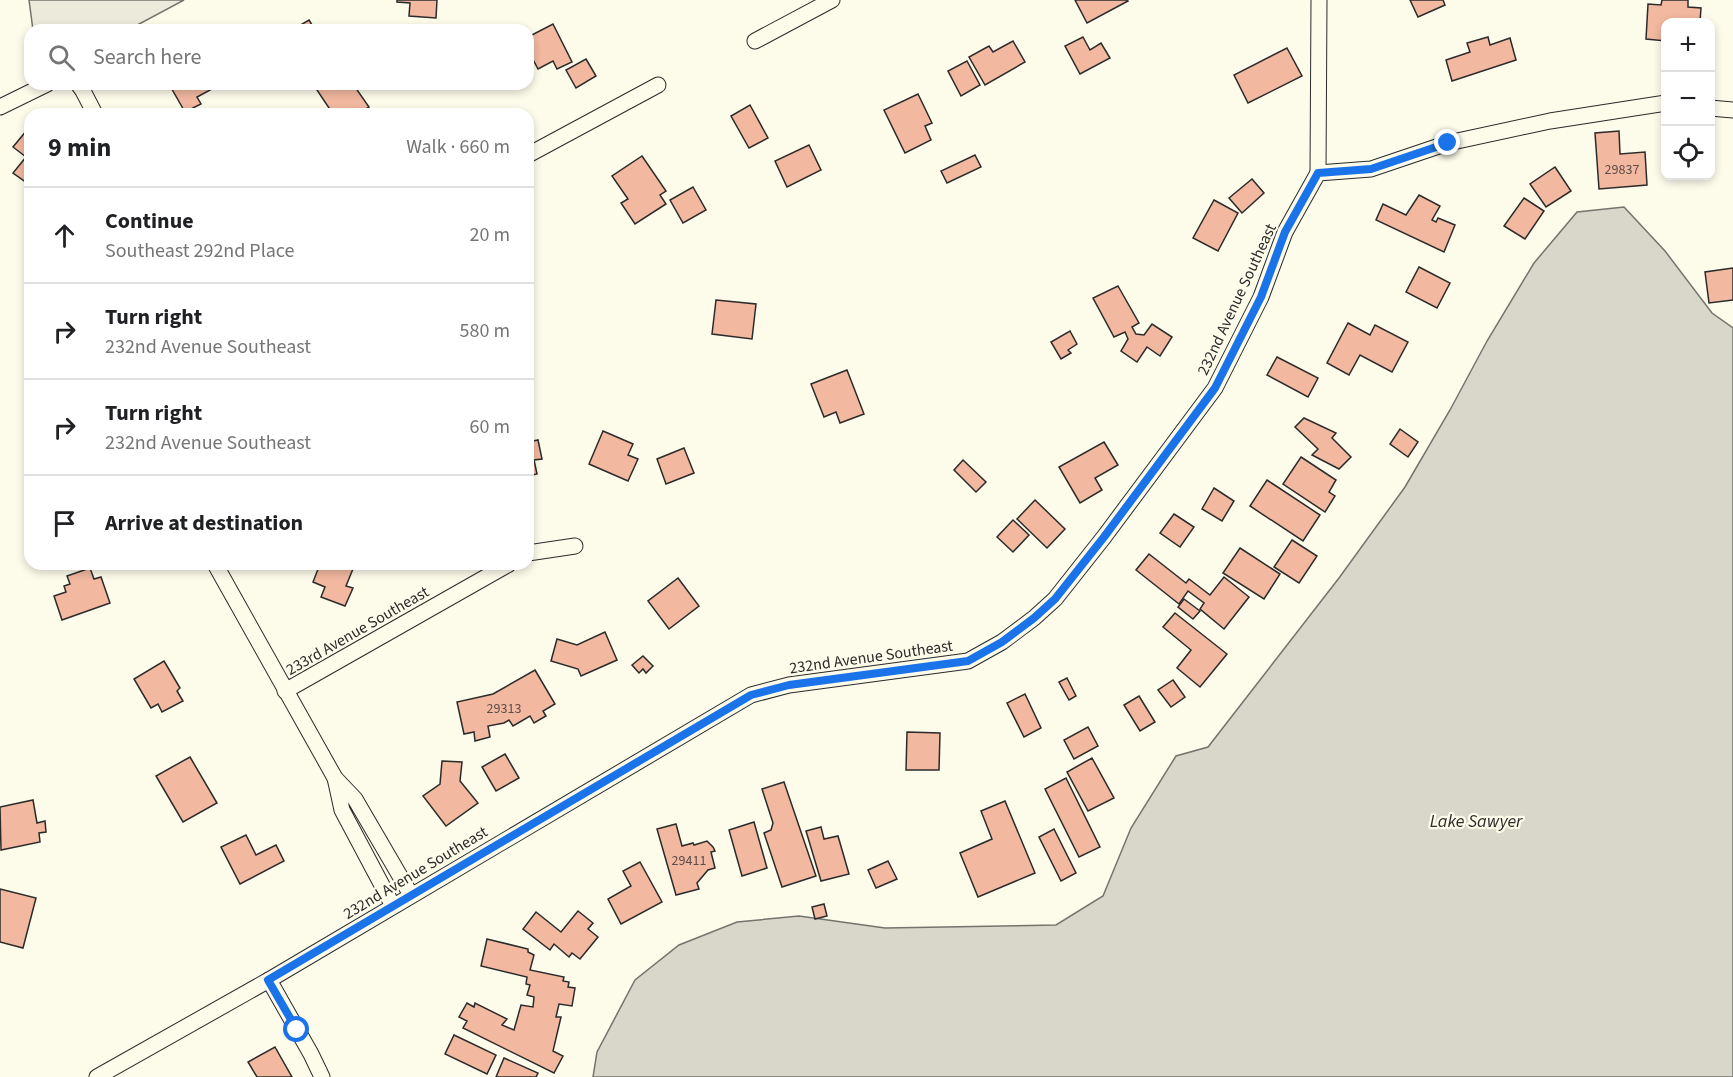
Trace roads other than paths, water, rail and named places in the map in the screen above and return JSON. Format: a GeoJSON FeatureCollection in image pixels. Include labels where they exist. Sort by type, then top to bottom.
{"type":"FeatureCollection","features":[{"type":"Feature","properties":{"kind":"street"},"geometry":{"type":"LineString","coordinates":[[755,41],[832,0]]}},
{"type":"Feature","properties":{"kind":"street"},"geometry":{"type":"LineString","coordinates":[[1319,0],[1318,173],[1371,169],[1448,143],[1550,121],[1661,104]]}},
{"type":"Feature","properties":{"kind":"street"},"geometry":{"type":"LineString","coordinates":[[534,152],[658,85]]}},
{"type":"Feature","properties":{"kind":"street"},"geometry":{"type":"LineString","coordinates":[[0,107],[35,90]]}},
{"type":"Feature","properties":{"kind":"street"},"geometry":{"type":"LineString","coordinates":[[81,90],[92,108]]}},
{"type":"Feature","properties":{"kind":"street"},"geometry":{"type":"LineString","coordinates":[[1715,108],[1733,110]]}},
{"type":"Feature","properties":{"kind":"street","name":"232nd Avenue Southeast"},"geometry":{"type":"LineString","coordinates":[[97,1077],[268,980],[751,695],[789,685],[968,661],[1002,642],[1055,599],[1215,388],[1261,297],[1285,232],[1318,173]]}},
{"type":"Feature","properties":{"kind":"street"},"geometry":{"type":"LineString","coordinates":[[534,552],[575,546]]}},
{"type":"Feature","properties":{"kind":"street"},"geometry":{"type":"LineString","coordinates":[[218,570],[335,778],[355,799],[411,895]]}},
{"type":"Feature","properties":{"kind":"street","name":"233rd Avenue Southeast"},"geometry":{"type":"LineString","coordinates":[[285,691],[498,570]]}},
{"type":"Feature","properties":{"kind":"street"},"geometry":{"type":"LineString","coordinates":[[335,778],[342,810],[393,906]]}},
{"type":"Feature","properties":{"kind":"street"},"geometry":{"type":"LineString","coordinates":[[268,980],[322,1077]]}},
{"type":"Feature","properties":{"kind":"water","name":"Lake Sawyer"},"geometry":{"type":"Polygon","coordinates":[[[1624,207],[1665,251],[1712,313],[1733,328],[1733,1077],[593,1077],[597,1052],[635,980],[679,945],[737,922],[799,916],[885,928],[1056,925],[1103,896],[1131,828],[1176,756],[1208,747],[1339,578],[1405,487],[1487,341],[1534,263],[1577,212],[1624,207]]]}}]}
